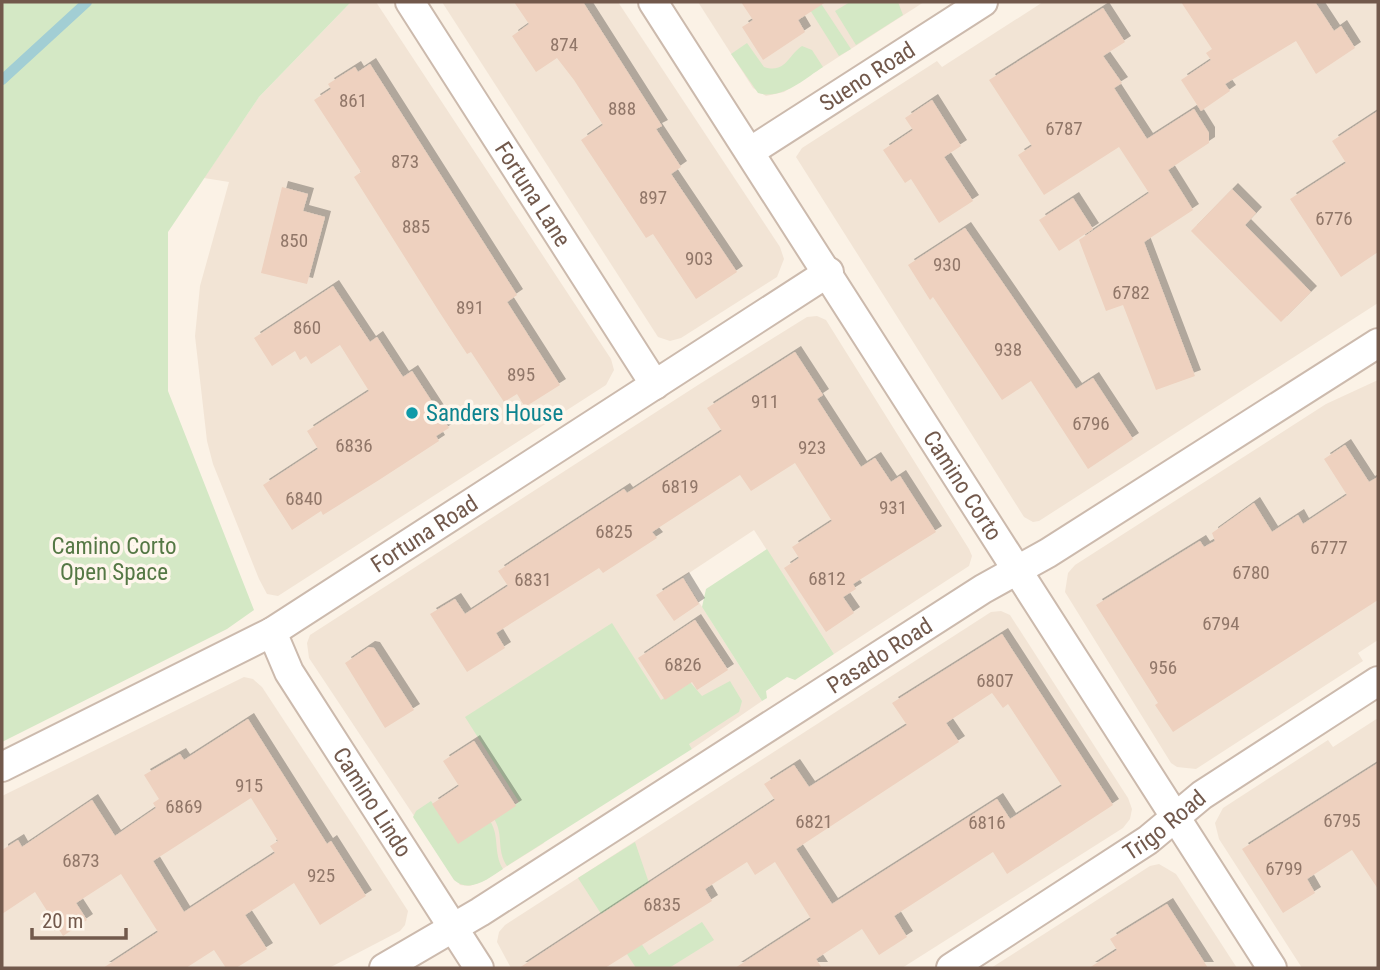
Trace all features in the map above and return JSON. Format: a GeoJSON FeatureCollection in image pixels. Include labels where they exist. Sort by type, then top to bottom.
{"type":"FeatureCollection","features":[{"type":"Feature","properties":{"kind":"street","name":"Fortuna Lane"},"geometry":{"type":"LineString","coordinates":[[410,2],[655,385]]}},
{"type":"Feature","properties":{"kind":"street","name":"Camino Corto"},"geometry":{"type":"LineString","coordinates":[[653,2],[829,272],[1016,571],[1272,968]]}},
{"type":"Feature","properties":{"kind":"street","name":"Sueno Road"},"geometry":{"type":"LineString","coordinates":[[751,151],[983,2]]}},
{"type":"Feature","properties":{"kind":"street","name":"Fortuna Road"},"geometry":{"type":"LineString","coordinates":[[2,766],[272,632],[829,272]]}},
{"type":"Feature","properties":{"kind":"street","name":"Pasado Road"},"geometry":{"type":"LineString","coordinates":[[384,968],[454,928],[1378,343]]}},
{"type":"Feature","properties":{"kind":"street","name":"Camino Lindo"},"geometry":{"type":"LineString","coordinates":[[272,632],[289,672],[479,968]]}},
{"type":"Feature","properties":{"kind":"street","name":"Trigo Road"},"geometry":{"type":"LineString","coordinates":[[951,968],[1148,841],[1202,795],[1378,681]]}},
{"type":"Feature","properties":{"kind":"shaded area"},"geometry":{"type":"Polygon","coordinates":[[[351,2],[376,2],[611,359],[614,370],[606,385],[278,596],[267,594],[259,579],[213,464],[207,441],[195,336],[200,286],[229,182],[204,178],[259,97],[351,2]]]}},
{"type":"Feature","properties":{"kind":"shaded area"},"geometry":{"type":"Polygon","coordinates":[[[442,2],[618,2],[780,247],[784,259],[777,277],[681,338],[670,341],[658,337],[442,2]]]}},
{"type":"Feature","properties":{"kind":"shaded area"},"geometry":{"type":"Polygon","coordinates":[[[698,2],[924,2],[784,92],[766,96],[753,88],[698,2]]]}},
{"type":"Feature","properties":{"kind":"shaded area"},"geometry":{"type":"Polygon","coordinates":[[[1043,2],[1378,2],[1378,303],[1039,521],[1033,522],[1024,517],[796,157],[802,148],[937,61],[942,67],[1043,2]]]}},
{"type":"Feature","properties":{"kind":"shaded area"},"geometry":{"type":"Polygon","coordinates":[[[817,316],[826,320],[969,549],[972,556],[969,566],[834,654],[754,530],[683,577],[762,701],[692,749],[612,624],[544,843],[485,880],[470,886],[460,885],[309,658],[307,643],[310,635],[698,385],[807,317],[817,316]]]}},
{"type":"Feature","properties":{"kind":"shaded area"},"geometry":{"type":"Polygon","coordinates":[[[1378,380],[1378,640],[1358,653],[1363,661],[1196,769],[1177,767],[1171,763],[1065,592],[1068,573],[1075,565],[1326,404],[1378,380]]]}},
{"type":"Feature","properties":{"kind":"shaded area"},"geometry":{"type":"Polygon","coordinates":[[[1001,611],[1010,615],[1128,798],[1132,809],[1130,819],[1123,828],[902,968],[511,968],[497,942],[499,932],[505,925],[991,612],[1001,611]]]}},
{"type":"Feature","properties":{"kind":"shaded area"},"geometry":{"type":"Polygon","coordinates":[[[244,677],[253,679],[262,687],[354,827],[408,911],[405,925],[400,931],[329,968],[2,968],[2,796],[244,677]]]}},
{"type":"Feature","properties":{"kind":"shaded area"},"geometry":{"type":"Polygon","coordinates":[[[1378,718],[1378,968],[1302,968],[1219,839],[1215,823],[1223,808],[1328,740],[1333,747],[1378,718]]]}},
{"type":"Feature","properties":{"kind":"shaded area"},"geometry":{"type":"Polygon","coordinates":[[[1159,864],[1176,874],[1237,968],[991,968],[1150,866],[1159,864]]]}},
{"type":"Feature","properties":{"kind":"green space","name":"Camino Corto Open Space"},"geometry":{"type":"Polygon","coordinates":[[[2,2],[351,2],[259,97],[168,232],[168,391],[254,610],[227,629],[2,742],[2,2]]]}},
{"type":"Feature","properties":{"kind":"green space"},"geometry":{"type":"Polygon","coordinates":[[[805,2],[820,2],[851,49],[839,56],[805,2]]]}},
{"type":"Feature","properties":{"kind":"green space"},"geometry":{"type":"Polygon","coordinates":[[[850,2],[898,2],[903,15],[856,45],[835,11],[850,2]]]}},
{"type":"Feature","properties":{"kind":"green space"},"geometry":{"type":"Polygon","coordinates":[[[747,43],[764,67],[782,66],[802,46],[812,50],[823,67],[785,91],[776,94],[758,93],[731,54],[747,43]]]}},
{"type":"Feature","properties":{"kind":"green space"},"geometry":{"type":"Polygon","coordinates":[[[767,549],[834,654],[795,680],[787,677],[766,691],[767,698],[762,701],[702,607],[706,589],[767,549]]]}},
{"type":"Feature","properties":{"kind":"green space"},"geometry":{"type":"Polygon","coordinates":[[[612,623],[661,700],[690,682],[702,696],[730,681],[742,701],[739,712],[689,744],[692,749],[507,866],[494,819],[519,802],[465,717],[612,623]]]}},
{"type":"Feature","properties":{"kind":"green space"},"geometry":{"type":"Polygon","coordinates":[[[431,801],[459,841],[490,821],[503,869],[473,885],[460,884],[454,880],[413,817],[416,811],[431,801]]]}},
{"type":"Feature","properties":{"kind":"green space"},"geometry":{"type":"Polygon","coordinates":[[[635,842],[650,886],[617,908],[649,955],[702,922],[714,940],[669,968],[636,968],[578,878],[635,842]]]}},
{"type":"Feature","properties":{"kind":"building"},"geometry":{"type":"Polygon","coordinates":[[[514,2],[583,2],[662,126],[656,129],[681,167],[671,174],[737,272],[696,299],[653,234],[646,238],[581,140],[603,125],[574,80],[557,58],[536,72],[512,36],[529,24],[514,2]]]}},
{"type":"Feature","properties":{"kind":"building"},"geometry":{"type":"Polygon","coordinates":[[[741,2],[826,2],[798,20],[805,32],[763,60],[742,27],[753,20],[741,2]]]}},
{"type":"Feature","properties":{"kind":"building"},"geometry":{"type":"Polygon","coordinates":[[[1181,2],[1315,2],[1334,31],[1341,26],[1355,48],[1316,74],[1296,41],[1225,84],[1230,91],[1201,111],[1181,80],[1211,60],[1206,53],[1212,49],[1181,2]]]}},
{"type":"Feature","properties":{"kind":"building"},"geometry":{"type":"Polygon","coordinates":[[[1103,8],[1125,42],[1103,56],[1122,83],[1114,88],[1147,139],[1194,109],[1209,133],[1209,143],[1168,170],[1193,210],[1144,242],[1195,376],[1156,390],[1123,305],[1106,311],[1079,240],[1149,193],[1119,147],[1044,195],[1018,155],[1032,146],[989,80],[1103,8]]]}},
{"type":"Feature","properties":{"kind":"building"},"geometry":{"type":"Polygon","coordinates":[[[370,64],[517,295],[507,302],[560,385],[525,407],[517,394],[504,402],[471,352],[467,354],[354,177],[361,172],[314,100],[331,89],[328,84],[355,67],[358,72],[370,64]]]}},
{"type":"Feature","properties":{"kind":"building"},"geometry":{"type":"Polygon","coordinates":[[[932,100],[961,146],[944,157],[973,201],[939,223],[911,179],[905,183],[883,150],[913,130],[905,118],[932,100]]]}},
{"type":"Feature","properties":{"kind":"building"},"geometry":{"type":"Polygon","coordinates":[[[1378,111],[1378,252],[1341,277],[1290,199],[1346,163],[1332,141],[1378,111]]]}},
{"type":"Feature","properties":{"kind":"building"},"geometry":{"type":"Polygon","coordinates":[[[282,187],[308,194],[303,211],[325,217],[307,284],[261,273],[282,187]]]}},
{"type":"Feature","properties":{"kind":"building"},"geometry":{"type":"Polygon","coordinates":[[[1232,189],[1256,213],[1245,225],[1311,292],[1281,322],[1191,231],[1232,189]]]}},
{"type":"Feature","properties":{"kind":"building"},"geometry":{"type":"Polygon","coordinates":[[[1073,198],[1093,229],[1059,251],[1039,220],[1073,198]]]}},
{"type":"Feature","properties":{"kind":"building"},"geometry":{"type":"Polygon","coordinates":[[[965,228],[1076,389],[1093,378],[1133,439],[1088,469],[1031,381],[1002,400],[933,297],[930,300],[908,265],[965,228]]]}},
{"type":"Feature","properties":{"kind":"building"},"geometry":{"type":"Polygon","coordinates":[[[333,286],[370,342],[377,337],[403,377],[412,371],[449,428],[436,436],[439,441],[379,480],[323,515],[321,511],[292,530],[263,485],[318,449],[307,431],[369,391],[340,345],[311,364],[306,356],[300,360],[295,351],[272,366],[254,338],[333,286]]]}},
{"type":"Feature","properties":{"kind":"building"},"geometry":{"type":"Polygon","coordinates":[[[795,352],[823,395],[817,399],[861,467],[875,458],[891,482],[900,476],[936,532],[853,584],[856,589],[843,597],[854,613],[826,632],[784,568],[799,558],[792,547],[832,521],[795,463],[751,491],[740,475],[652,532],[657,538],[603,573],[599,568],[496,633],[505,648],[467,672],[430,614],[455,599],[465,614],[508,586],[498,571],[624,489],[627,493],[722,431],[707,408],[795,352]]]}},
{"type":"Feature","properties":{"kind":"building"},"geometry":{"type":"Polygon","coordinates":[[[1345,445],[1369,482],[1378,477],[1378,600],[1173,732],[1155,705],[1158,703],[1096,605],[1200,541],[1204,547],[1215,541],[1212,533],[1254,503],[1272,532],[1298,515],[1303,524],[1347,495],[1324,459],[1345,445]]]}},
{"type":"Feature","properties":{"kind":"building"},"geometry":{"type":"Polygon","coordinates":[[[683,578],[699,604],[674,621],[656,595],[683,578]]]}},
{"type":"Feature","properties":{"kind":"building"},"geometry":{"type":"Polygon","coordinates":[[[695,620],[728,670],[697,690],[692,682],[665,700],[638,658],[695,620]]]}},
{"type":"Feature","properties":{"kind":"building"},"geometry":{"type":"Polygon","coordinates":[[[1002,634],[1113,805],[1007,874],[993,852],[894,916],[907,937],[879,955],[862,929],[816,959],[822,968],[735,968],[811,919],[775,862],[755,875],[747,862],[705,889],[712,901],[605,968],[519,968],[775,800],[764,784],[794,765],[809,787],[907,725],[892,703],[1002,634]],[[992,693],[946,723],[959,742],[796,849],[832,904],[997,799],[1010,819],[1062,786],[1008,704],[1003,708],[992,693]]]}},
{"type":"Feature","properties":{"kind":"building"},"geometry":{"type":"Polygon","coordinates":[[[369,647],[374,648],[414,710],[385,728],[345,663],[369,647]]]}},
{"type":"Feature","properties":{"kind":"building"},"geometry":{"type":"Polygon","coordinates":[[[248,719],[327,844],[331,841],[366,896],[320,925],[294,883],[245,915],[267,949],[236,968],[226,968],[214,950],[186,968],[103,968],[158,932],[121,874],[76,903],[87,920],[63,936],[35,892],[2,914],[2,850],[18,840],[22,847],[92,800],[115,836],[156,808],[153,803],[159,799],[144,775],[180,754],[184,760],[248,719]],[[251,798],[153,861],[184,912],[275,853],[270,846],[278,841],[251,798]]]}},
{"type":"Feature","properties":{"kind":"building"},"geometry":{"type":"Polygon","coordinates":[[[474,741],[516,806],[458,844],[432,804],[459,786],[443,761],[474,741]]]}},
{"type":"Feature","properties":{"kind":"building"},"geometry":{"type":"Polygon","coordinates":[[[1378,763],[1378,889],[1352,850],[1307,879],[1315,893],[1283,913],[1242,849],[1378,763]]]}},
{"type":"Feature","properties":{"kind":"building"},"geometry":{"type":"Polygon","coordinates":[[[1167,904],[1208,968],[1089,968],[1117,950],[1110,939],[1167,904]]]}},
{"type":"Feature","properties":{"kind":"waterway"},"geometry":{"type":"LineString","coordinates":[[2,80],[87,2]]}},
{"type":"Feature","properties":{"kind":"place","name":"Sanders House"},"geometry":{"type":"Point","coordinates":[412,413]}}]}
